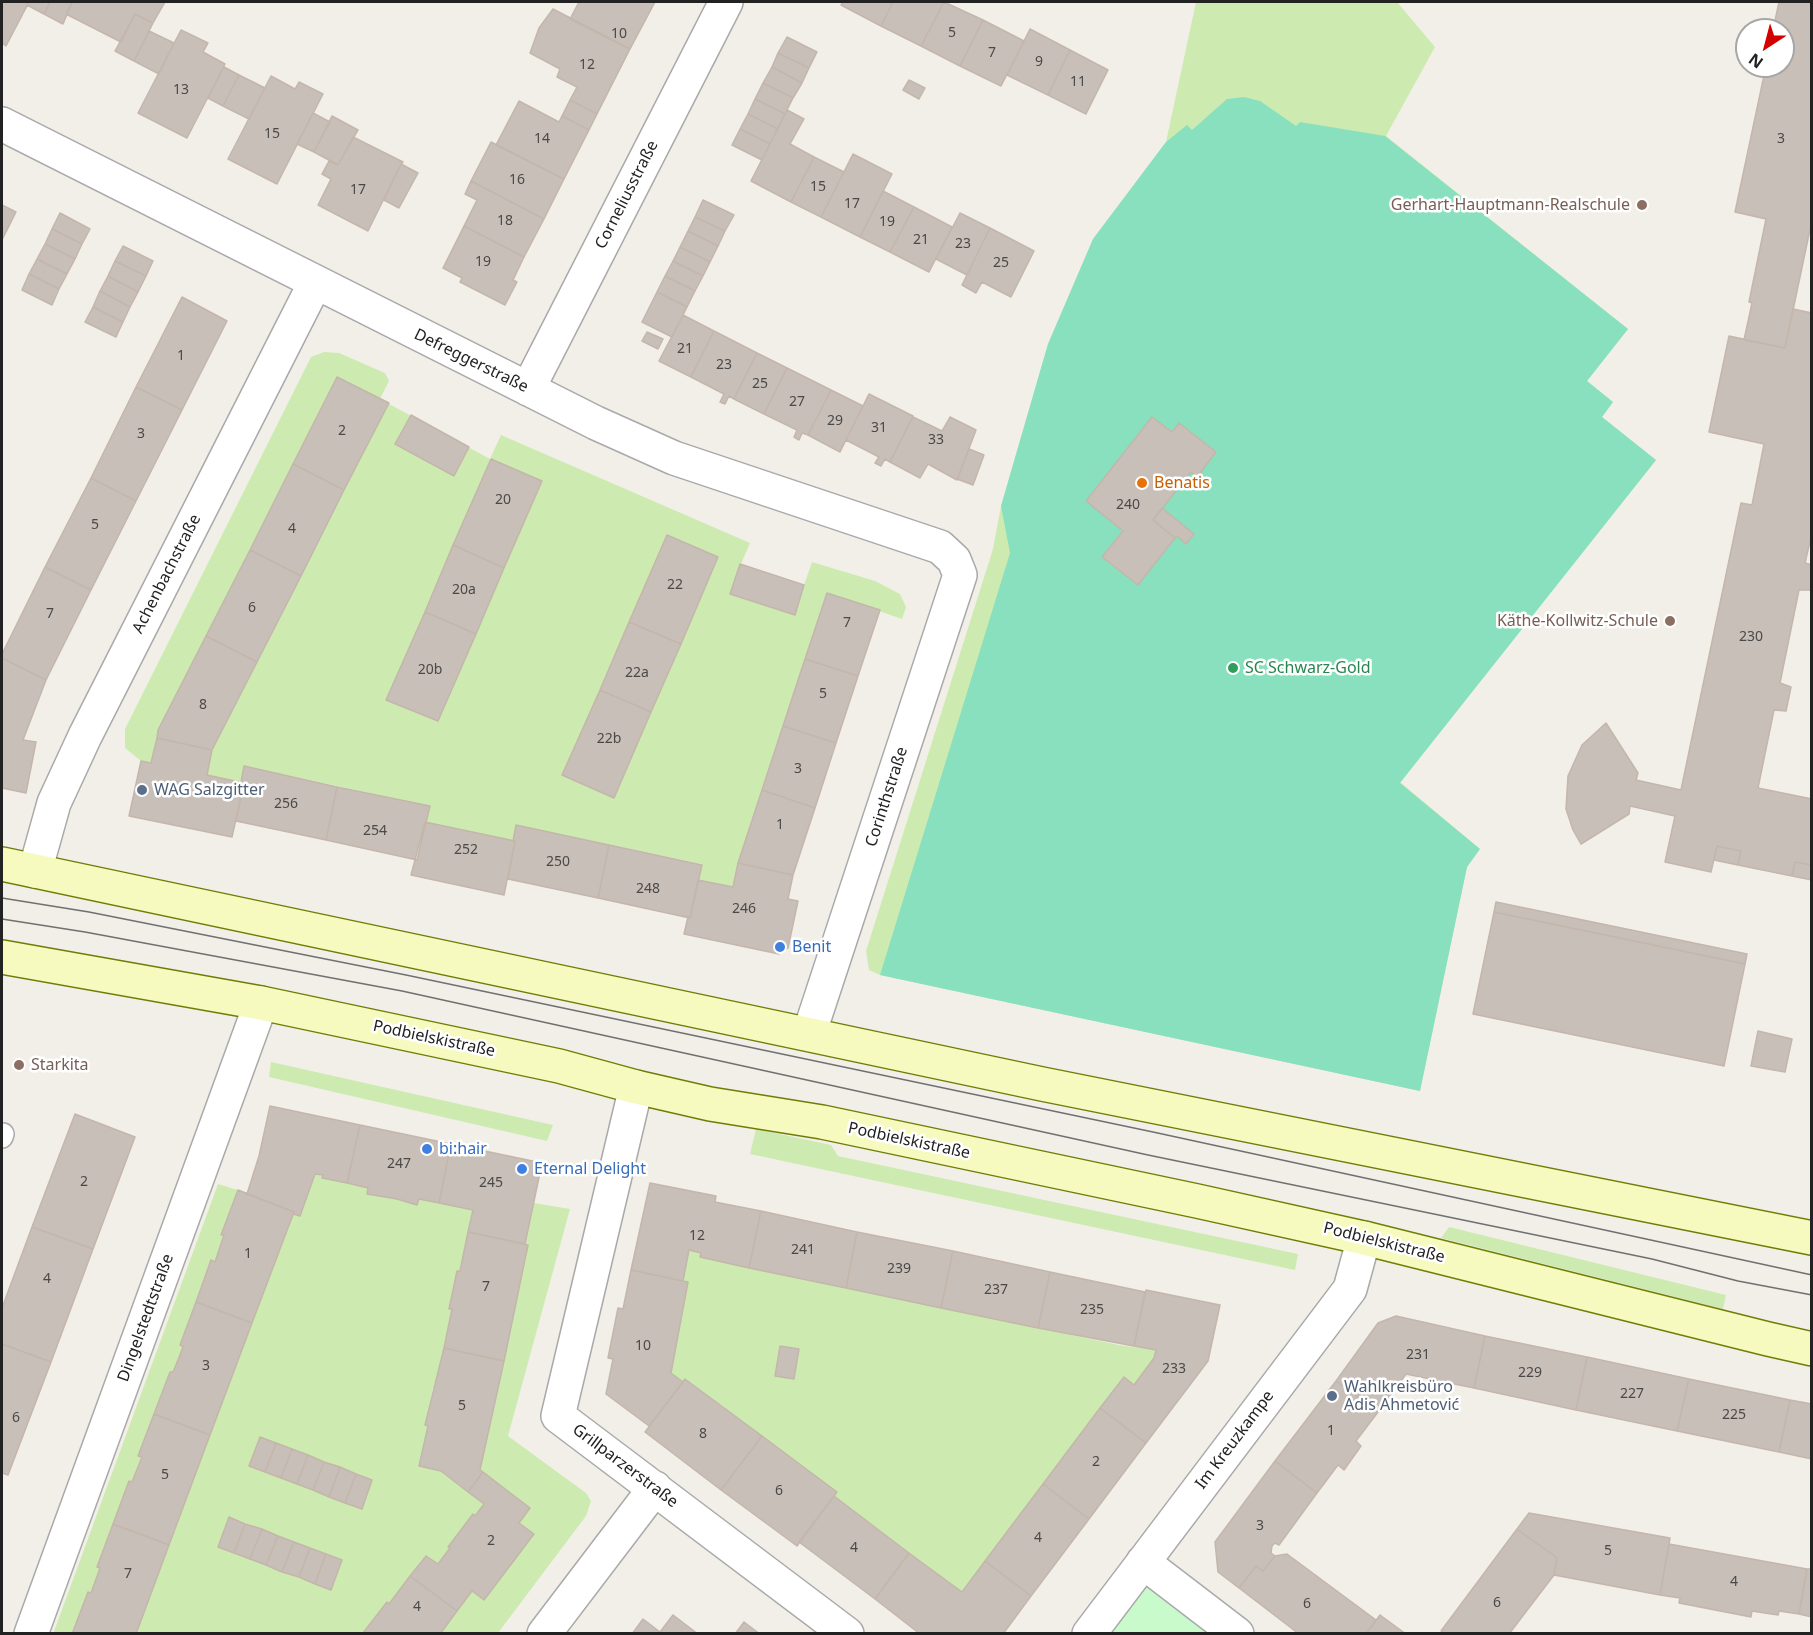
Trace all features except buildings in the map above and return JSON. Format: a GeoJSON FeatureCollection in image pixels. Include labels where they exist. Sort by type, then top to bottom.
{"type":"FeatureCollection","features":[{"type":"Feature","properties":{"kind":"main road"},"geometry":{"type":"LineString","coordinates":[[2,864],[1042,1084],[1812,1238]]}},
{"type":"Feature","properties":{"kind":"main road","name":"Podbielskistraße"},"geometry":{"type":"LineString","coordinates":[[2,957],[261,1003],[559,1066],[711,1104],[822,1122],[1186,1198],[1364,1238],[1812,1349]]}},
{"type":"Feature","properties":{"kind":"street","name":"Corneliusstraße"},"geometry":{"type":"LineString","coordinates":[[528,389],[726,2]]}},
{"type":"Feature","properties":{"kind":"street","name":"Defreggerstraße"},"geometry":{"type":"LineString","coordinates":[[2,124],[596,423],[674,458],[940,547],[954,560]]}},
{"type":"Feature","properties":{"kind":"street","name":"Achenbachstraße"},"geometry":{"type":"LineString","coordinates":[[35,872],[54,803],[85,736],[315,283]]}},
{"type":"Feature","properties":{"kind":"street","name":"Corinthstraße"},"geometry":{"type":"LineString","coordinates":[[809,1034],[960,575],[954,560]]}},
{"type":"Feature","properties":{"kind":"street","name":"Dingelstedtstraße"},"geometry":{"type":"LineString","coordinates":[[31,1634],[261,1003]]}},
{"type":"Feature","properties":{"kind":"street","name":"Grillparzerstraße"},"geometry":{"type":"LineString","coordinates":[[636,1087],[558,1416],[847,1634]]}},
{"type":"Feature","properties":{"kind":"street","name":"Im Kreuzkampe"},"geometry":{"type":"LineString","coordinates":[[1089,1634],[1350,1289],[1364,1238]]}},
{"type":"Feature","properties":{"kind":"street"},"geometry":{"type":"LineString","coordinates":[[544,1634],[655,1488]]}},
{"type":"Feature","properties":{"kind":"street"},"geometry":{"type":"LineString","coordinates":[[1143,1562],[1232,1632]]}},
{"type":"Feature","properties":{"kind":"green space","name":"SC Schwarz-Gold"},"geometry":{"type":"Polygon","coordinates":[[[1196,2],[1397,2],[1435,47],[1386,136],[1628,329],[1587,381],[1613,402],[1602,417],[1656,460],[1400,782],[1480,849],[1467,867],[1420,1091],[880,975],[869,970],[866,951],[993,549],[1001,506],[1048,344],[1093,239],[1166,142],[1196,2]]]}},
{"type":"Feature","properties":{"kind":"green space","name":"SC Schwarz-Gold"},"geometry":{"type":"Polygon","coordinates":[[[1244,97],[1260,101],[1296,126],[1300,122],[1385,136],[1628,329],[1587,381],[1613,402],[1602,417],[1656,460],[1400,783],[1480,849],[1467,867],[1420,1091],[880,975],[1010,553],[1001,506],[1048,344],[1093,239],[1166,142],[1187,125],[1192,130],[1227,99],[1244,97]]]}},
{"type":"Feature","properties":{"kind":"green space"},"geometry":{"type":"Polygon","coordinates":[[[324,352],[339,353],[385,373],[389,381],[380,399],[490,459],[501,435],[750,543],[741,564],[804,585],[812,562],[875,581],[900,594],[906,607],[902,619],[827,593],[738,863],[733,887],[699,880],[702,864],[516,825],[513,841],[426,822],[429,806],[245,766],[241,782],[141,761],[125,748],[125,729],[311,357],[324,352]]]}},
{"type":"Feature","properties":{"kind":"green space"},"geometry":{"type":"Polygon","coordinates":[[[271,1062],[553,1125],[547,1141],[269,1077],[271,1062]]]}},
{"type":"Feature","properties":{"kind":"green space"},"geometry":{"type":"Polygon","coordinates":[[[756,1129],[831,1145],[838,1156],[1298,1254],[1295,1270],[750,1154],[756,1129]]]}},
{"type":"Feature","properties":{"kind":"green space"},"geometry":{"type":"Polygon","coordinates":[[[315,1174],[323,1175],[323,1178],[368,1188],[367,1194],[417,1205],[419,1199],[473,1210],[460,1271],[457,1271],[449,1309],[452,1309],[425,1425],[428,1426],[419,1466],[441,1471],[484,1504],[475,1516],[472,1515],[438,1564],[425,1556],[389,1604],[387,1602],[363,1633],[136,1634],[293,1214],[300,1216],[315,1174]]]}},
{"type":"Feature","properties":{"kind":"green space"},"geometry":{"type":"Polygon","coordinates":[[[218,1184],[238,1190],[221,1234],[224,1235],[215,1262],[211,1261],[180,1345],[183,1347],[173,1372],[170,1372],[138,1456],[142,1457],[132,1482],[129,1481],[97,1566],[100,1568],[91,1593],[88,1592],[72,1633],[53,1634],[218,1184]]]}},
{"type":"Feature","properties":{"kind":"green space"},"geometry":{"type":"Polygon","coordinates":[[[534,1203],[570,1209],[508,1436],[586,1493],[591,1501],[586,1516],[498,1633],[440,1634],[472,1591],[484,1600],[533,1535],[519,1523],[529,1508],[480,1470],[528,1245],[525,1244],[534,1203]]]}},
{"type":"Feature","properties":{"kind":"green space"},"geometry":{"type":"Polygon","coordinates":[[[1449,1227],[1726,1295],[1723,1309],[1441,1238],[1449,1227]]]}},
{"type":"Feature","properties":{"kind":"green space"},"geometry":{"type":"Polygon","coordinates":[[[689,1250],[701,1253],[700,1257],[1119,1345],[1156,1350],[1154,1358],[1134,1385],[1124,1377],[962,1592],[834,1496],[836,1492],[686,1379],[683,1382],[671,1373],[688,1282],[683,1281],[689,1250]]]}},
{"type":"Feature","properties":{"kind":"green space"},"geometry":{"type":"Polygon","coordinates":[[[1143,1562],[1227,1634],[1089,1634],[1143,1562]]]}},
{"type":"Feature","properties":{"kind":"tram line"},"geometry":{"type":"LineString","coordinates":[[2,898],[89,912],[406,975],[1153,1132],[1812,1275]]}},
{"type":"Feature","properties":{"kind":"tram line"},"geometry":{"type":"LineString","coordinates":[[2,919],[85,932],[402,991],[1148,1155],[1652,1259],[1738,1281],[1812,1295]]}},
{"type":"Feature","properties":{"kind":"place","name":"Gerhart-Hauptmann-Realschule"},"geometry":{"type":"Point","coordinates":[1642,205]}},
{"type":"Feature","properties":{"kind":"place","name":"Benatis"},"geometry":{"type":"Point","coordinates":[1142,483]}},
{"type":"Feature","properties":{"kind":"place","name":"Käthe-Kollwitz-Schule"},"geometry":{"type":"Point","coordinates":[1670,621]}},
{"type":"Feature","properties":{"kind":"place","name":"SC Schwarz-Gold"},"geometry":{"type":"Point","coordinates":[1233,668]}},
{"type":"Feature","properties":{"kind":"place","name":"WAG Salzgitter"},"geometry":{"type":"Point","coordinates":[142,790]}},
{"type":"Feature","properties":{"kind":"place","name":"Benit"},"geometry":{"type":"Point","coordinates":[780,947]}},
{"type":"Feature","properties":{"kind":"place","name":"Starkita"},"geometry":{"type":"Point","coordinates":[19,1065]}},
{"type":"Feature","properties":{"kind":"place","name":"bi:hair"},"geometry":{"type":"Point","coordinates":[427,1149]}},
{"type":"Feature","properties":{"kind":"place","name":"Eternal Delight"},"geometry":{"type":"Point","coordinates":[522,1169]}},
{"type":"Feature","properties":{"kind":"place","name":"Wahlkreisbüro Adis Ahmetović"},"geometry":{"type":"Point","coordinates":[1332,1396]}}]}
